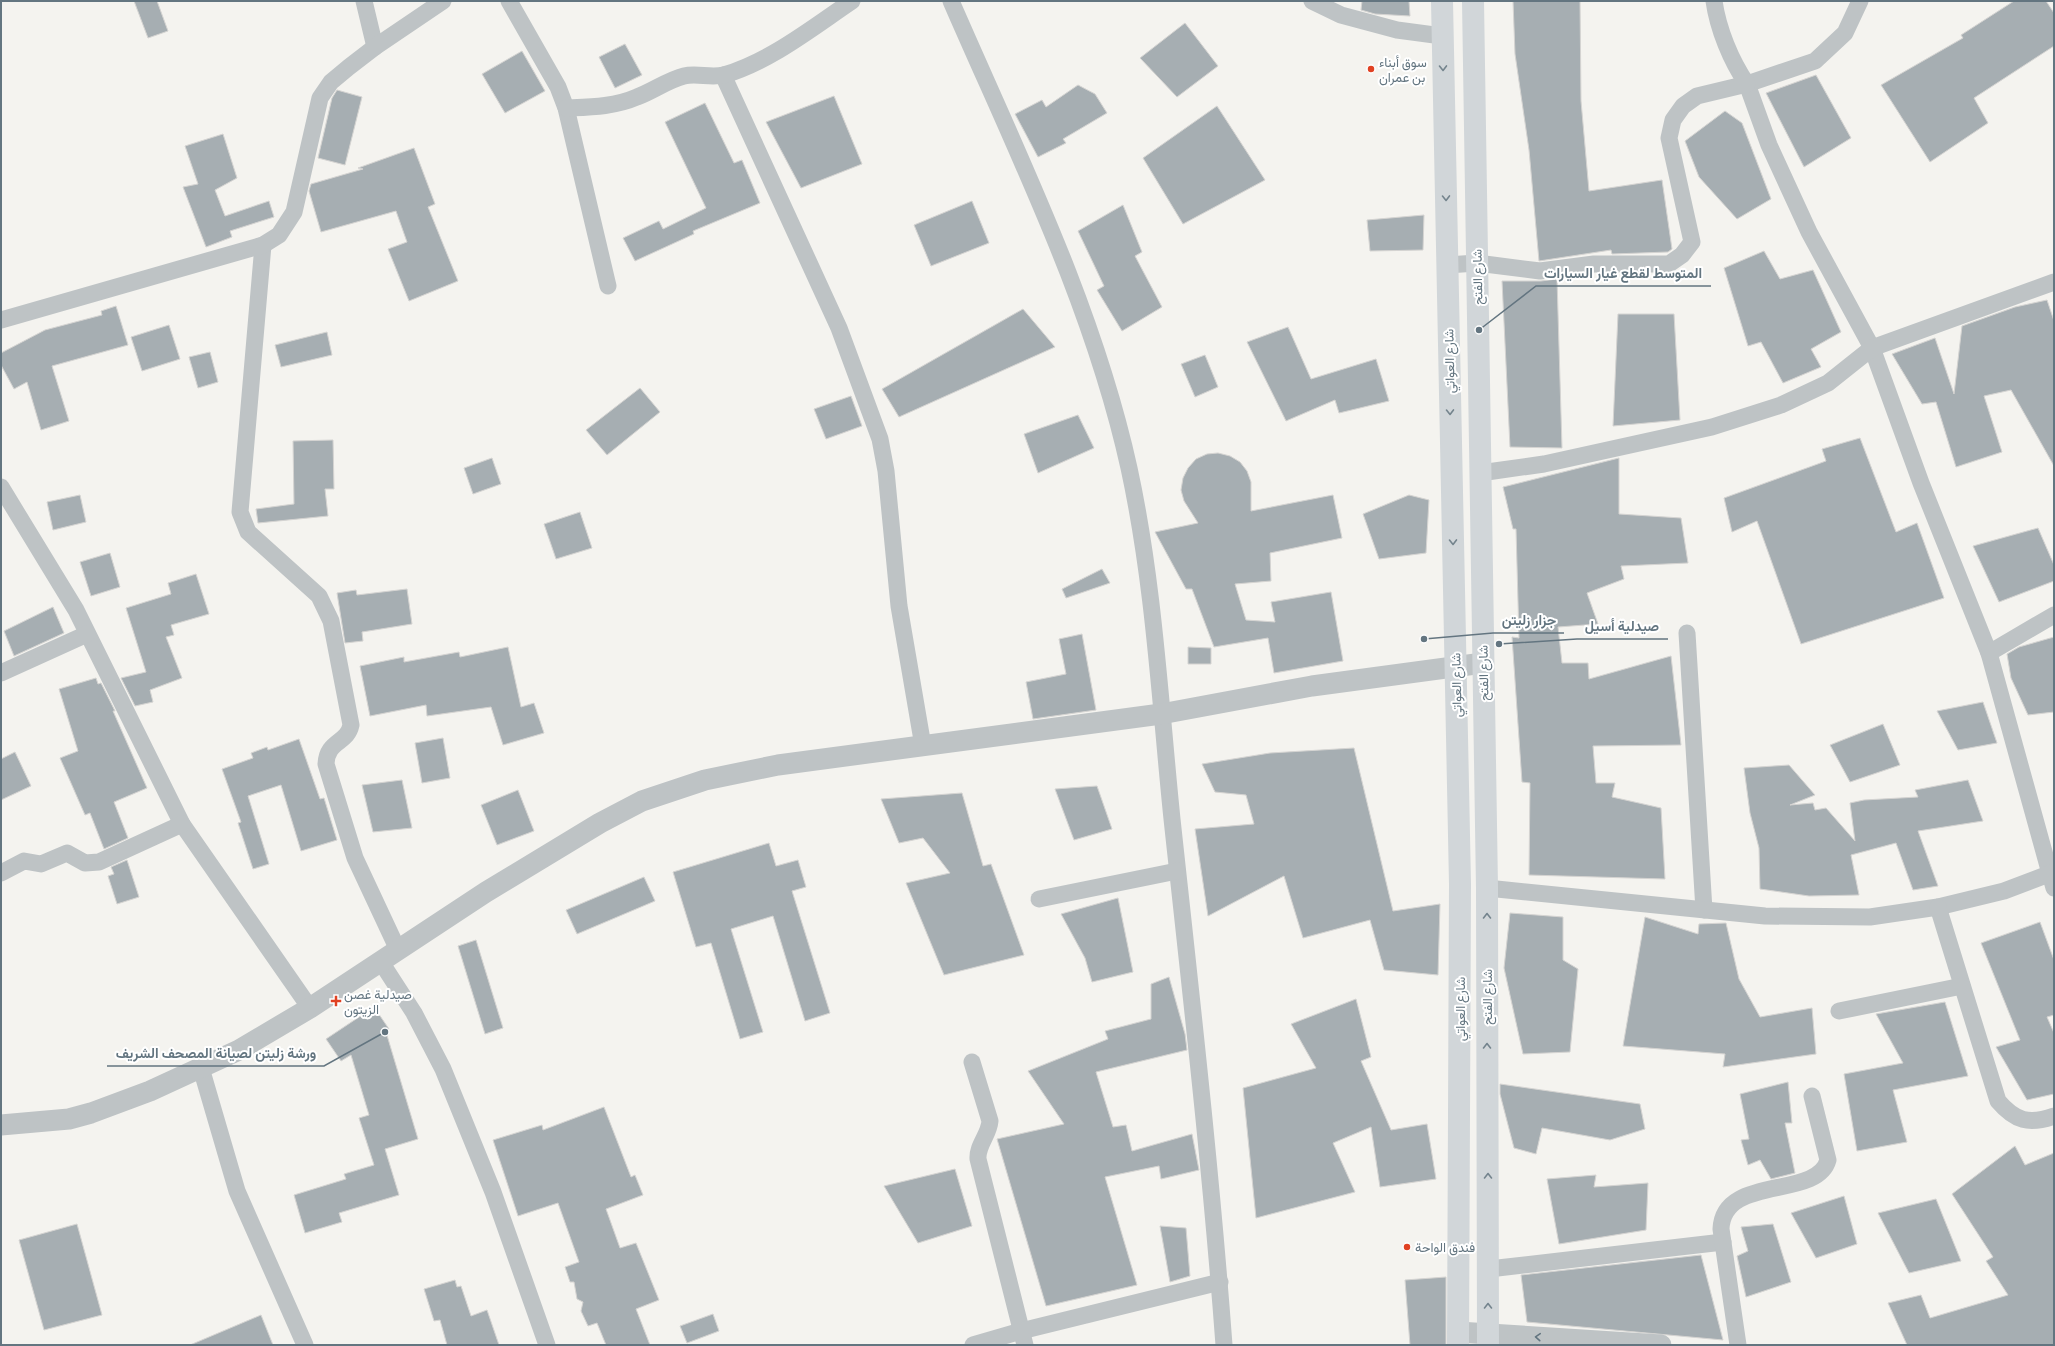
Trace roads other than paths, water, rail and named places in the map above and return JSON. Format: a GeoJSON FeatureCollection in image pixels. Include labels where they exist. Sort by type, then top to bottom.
{"type":"FeatureCollection","features":[{"type":"Feature","properties":{"kind":"main road","name":"شارع العواتي"},"geometry":{"type":"LineString","coordinates":[[1442,1],[1460,884],[1458,1338]]}},
{"type":"Feature","properties":{"kind":"main road","name":"شارع الفتح"},"geometry":{"type":"LineString","coordinates":[[1473,1],[1487,888],[1488,1340]]}},
{"type":"Feature","properties":{"kind":"street"},"geometry":{"type":"LineString","coordinates":[[364,1],[375,47]]}},
{"type":"Feature","properties":{"kind":"street"},"geometry":{"type":"LineString","coordinates":[[1,320],[263,245],[279,235],[294,212],[320,98],[331,82],[375,47],[443,1]]}},
{"type":"Feature","properties":{"kind":"street"},"geometry":{"type":"LineString","coordinates":[[509,1],[558,86],[566,108],[608,286]]}},
{"type":"Feature","properties":{"kind":"street"},"geometry":{"type":"LineString","coordinates":[[566,108],[597,107],[637,98],[686,75],[723,75],[785,47],[852,1]]}},
{"type":"Feature","properties":{"kind":"street"},"geometry":{"type":"LineString","coordinates":[[951,1],[1066,264],[1100,363],[1128,467],[1150,589],[1161,714],[1220,1282],[1224,1345]]}},
{"type":"Feature","properties":{"kind":"street"},"geometry":{"type":"LineString","coordinates":[[1312,1],[1341,15],[1397,30],[1442,36]]}},
{"type":"Feature","properties":{"kind":"street"},"geometry":{"type":"LineString","coordinates":[[1487,888],[1765,916],[1870,916],[1938,907],[2052,878],[1988,653],[1921,483],[1872,348],[1809,232],[1769,145],[1747,84],[1738,71],[1733,59],[1714,1]]}},
{"type":"Feature","properties":{"kind":"street"},"geometry":{"type":"LineString","coordinates":[[1447,264],[1477,263],[1540,271],[1594,264],[1668,264],[1682,255],[1692,242],[1669,138],[1673,120],[1683,106],[1697,96],[1747,84],[1815,60],[1845,33],[1860,1]]}},
{"type":"Feature","properties":{"kind":"street"},"geometry":{"type":"LineString","coordinates":[[723,75],[839,328],[880,439],[886,470],[899,606],[923,746]]}},
{"type":"Feature","properties":{"kind":"street"},"geometry":{"type":"LineString","coordinates":[[263,245],[240,512],[248,532],[319,596],[331,621],[351,725],[348,734],[331,748],[326,755],[326,764],[355,858],[398,950]]}},
{"type":"Feature","properties":{"kind":"street"},"geometry":{"type":"LineString","coordinates":[[1480,473],[1544,464],[1712,427],[1781,405],[1828,383],[1872,348],[2054,282]]}},
{"type":"Feature","properties":{"kind":"street"},"geometry":{"type":"LineString","coordinates":[[1,487],[76,610],[182,824],[310,1008]]}},
{"type":"Feature","properties":{"kind":"street"},"geometry":{"type":"LineString","coordinates":[[1988,653],[2054,615]]}},
{"type":"Feature","properties":{"kind":"street"},"geometry":{"type":"LineString","coordinates":[[1,673],[87,634]]}},
{"type":"Feature","properties":{"kind":"street"},"geometry":{"type":"LineString","coordinates":[[1686,634],[1704,910]]}},
{"type":"Feature","properties":{"kind":"street"},"geometry":{"type":"LineString","coordinates":[[1,1125],[69,1119],[91,1113],[122,1102],[239,1050],[310,1008],[567,842],[642,801],[705,780],[778,765],[1161,714],[1312,686],[1483,663]]}},
{"type":"Feature","properties":{"kind":"street"},"geometry":{"type":"LineString","coordinates":[[1,873],[24,861],[41,864],[67,853],[85,863],[99,862],[182,824]]}},
{"type":"Feature","properties":{"kind":"street"},"geometry":{"type":"LineString","coordinates":[[1039,899],[1178,871]]}},
{"type":"Feature","properties":{"kind":"street"},"geometry":{"type":"LineString","coordinates":[[1938,907],[1998,1101],[2014,1117],[2024,1120],[2035,1122],[2054,1116]]}},
{"type":"Feature","properties":{"kind":"street"},"geometry":{"type":"LineString","coordinates":[[381,962],[414,1013],[443,1069],[493,1192],[547,1345]]}},
{"type":"Feature","properties":{"kind":"street"},"geometry":{"type":"LineString","coordinates":[[1839,1011],[1962,986]]}},
{"type":"Feature","properties":{"kind":"street"},"geometry":{"type":"LineString","coordinates":[[972,1062],[990,1122],[990,1127],[979,1148],[978,1159],[1023,1338]]}},
{"type":"Feature","properties":{"kind":"street"},"geometry":{"type":"LineString","coordinates":[[201,1068],[237,1191],[305,1345]]}},
{"type":"Feature","properties":{"kind":"street"},"geometry":{"type":"LineString","coordinates":[[1738,1345],[1723,1242],[1721,1222],[1723,1213],[1728,1206],[1743,1197],[1815,1176],[1826,1168],[1828,1160],[1812,1096]]}},
{"type":"Feature","properties":{"kind":"street"},"geometry":{"type":"LineString","coordinates":[[1489,1268],[1723,1242]]}},
{"type":"Feature","properties":{"kind":"street"},"geometry":{"type":"LineString","coordinates":[[973,1345],[1023,1338],[1220,1282]]}},
{"type":"Feature","properties":{"kind":"street"},"geometry":{"type":"LineString","coordinates":[[1458,1338],[1660,1345]]}},
{"type":"Feature","properties":{"kind":"place","name":"سوق أبناء بن عمران"},"geometry":{"type":"Point","coordinates":[1371,69]}},
{"type":"Feature","properties":{"kind":"place","name":"المتوسط لقطع غيار السيارات"},"geometry":{"type":"Point","coordinates":[1479,330]}},
{"type":"Feature","properties":{"kind":"place","name":"جزار زليتن"},"geometry":{"type":"Point","coordinates":[1424,639]}},
{"type":"Feature","properties":{"kind":"place","name":"صيدلية أسيل"},"geometry":{"type":"Point","coordinates":[1499,644]}},
{"type":"Feature","properties":{"kind":"place","name":"صيدلية غصن الزيتون"},"geometry":{"type":"Point","coordinates":[336,1001]}},
{"type":"Feature","properties":{"kind":"place","name":"ورشة زليتن لصيانة المصحف الشريف"},"geometry":{"type":"Point","coordinates":[385,1032]}},
{"type":"Feature","properties":{"kind":"place","name":"فندق الواحة"},"geometry":{"type":"Point","coordinates":[1407,1247]}}]}
